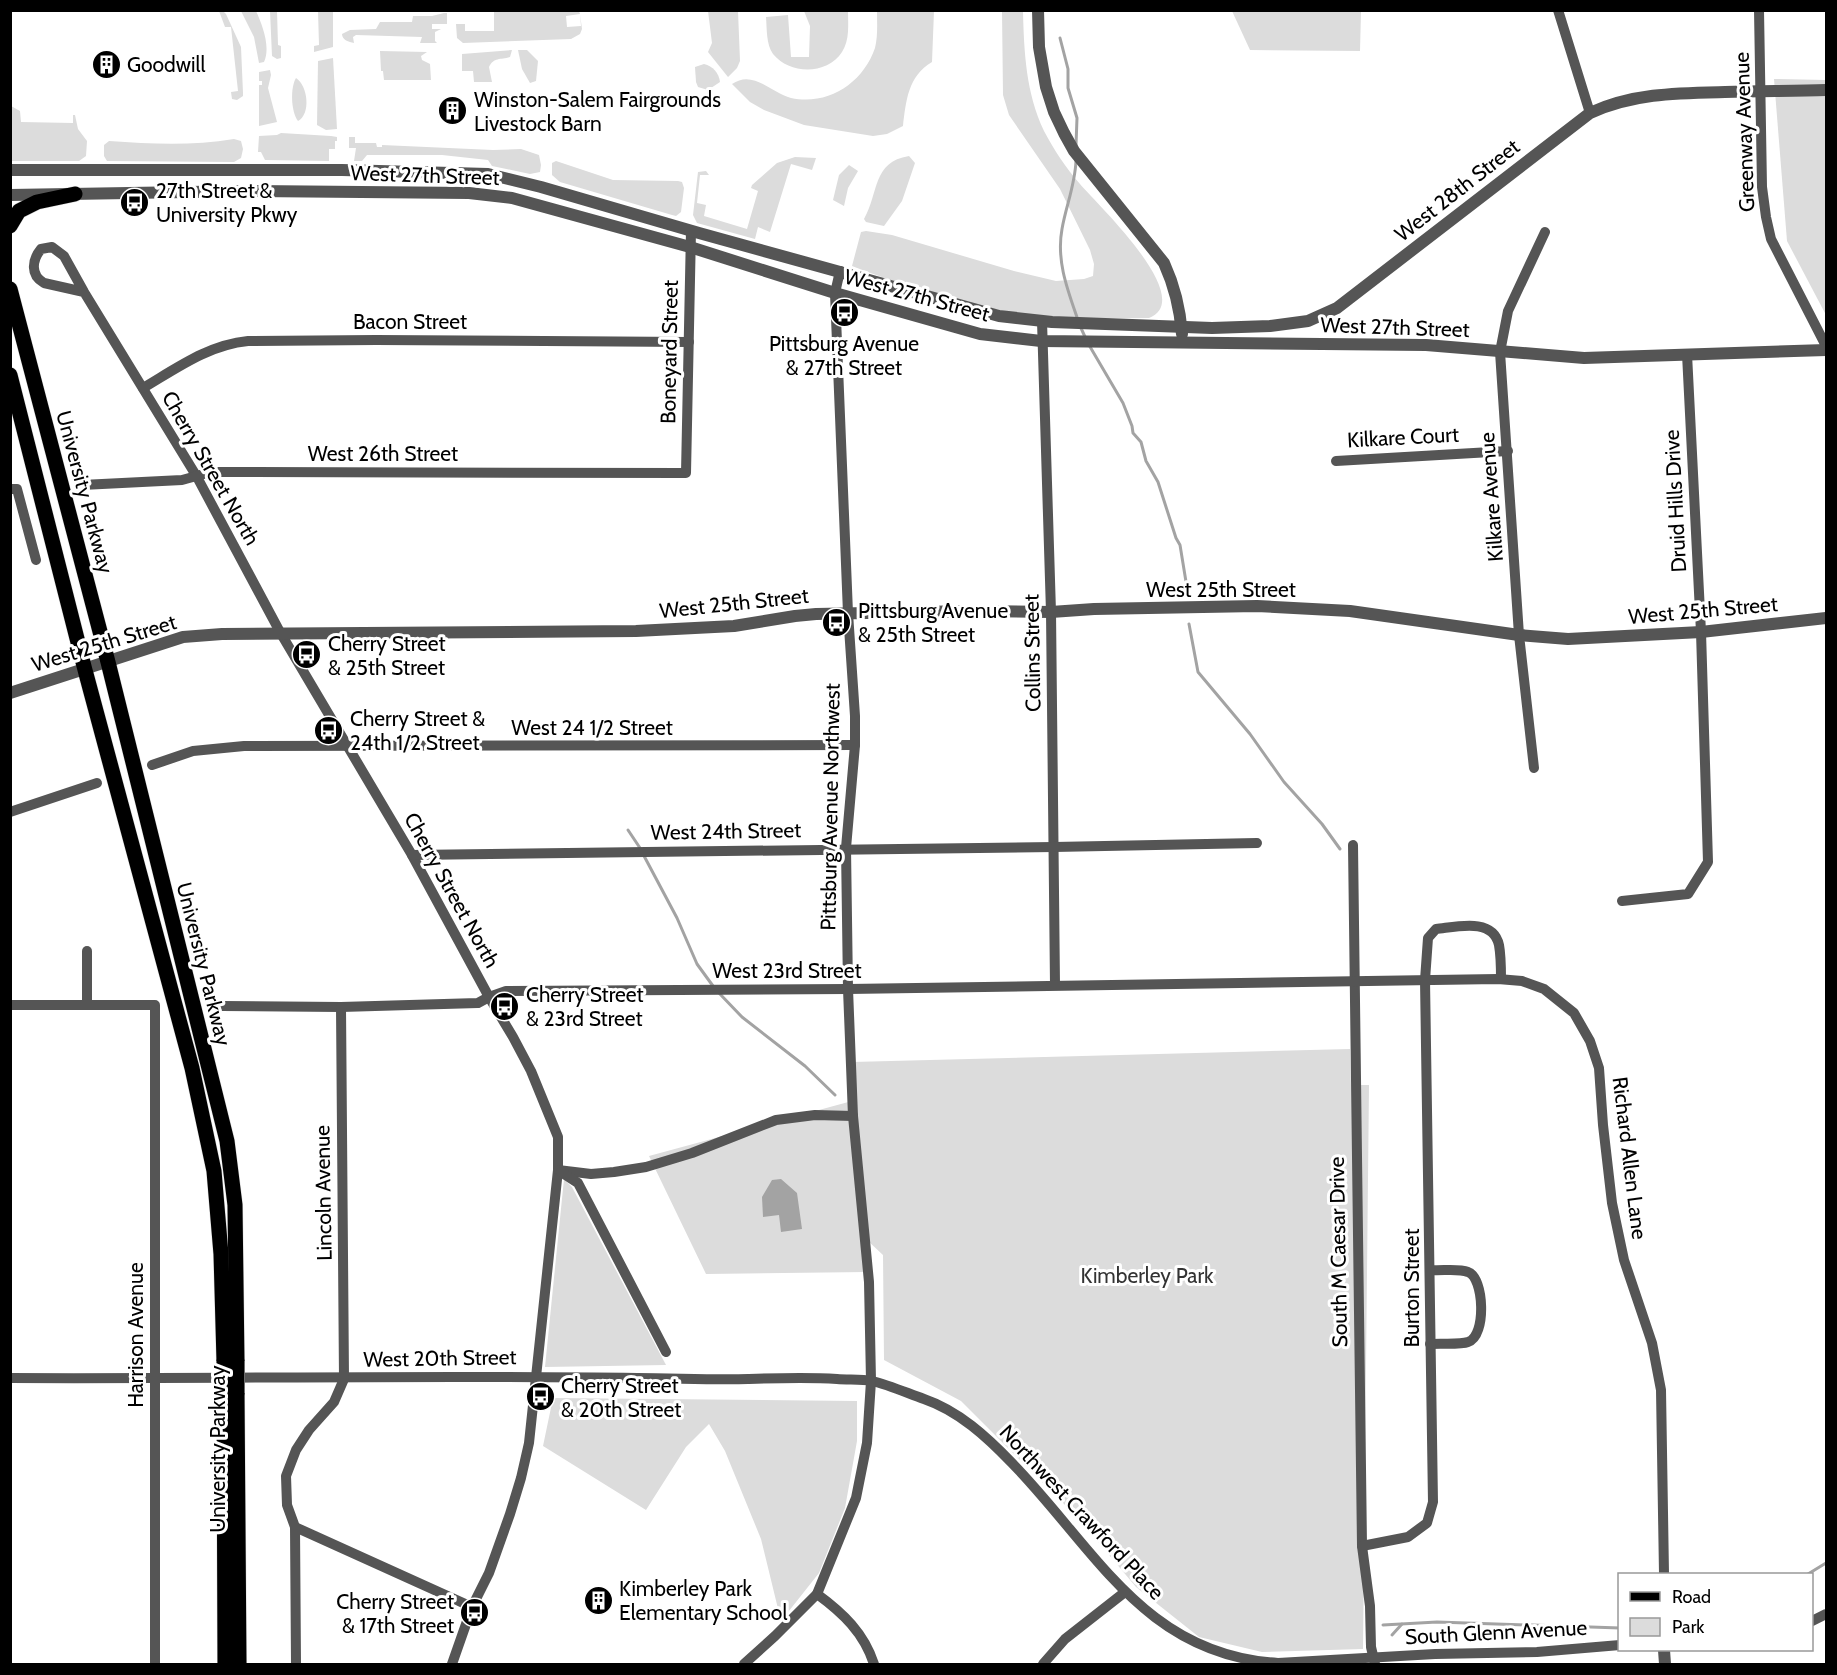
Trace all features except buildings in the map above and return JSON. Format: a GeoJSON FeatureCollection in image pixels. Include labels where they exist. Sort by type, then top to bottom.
{"type":"FeatureCollection","features":[{"type":"Feature","properties":{"kind":"main road"},"geometry":{"type":"LineString","coordinates":[[10,226],[19,211],[37,202],[75,194]]}},
{"type":"Feature","properties":{"kind":"main road","name":"University Parkway"},"geometry":{"type":"LineString","coordinates":[[10,289],[108,662],[227,1141],[235,1205],[230,1361]]}},
{"type":"Feature","properties":{"kind":"main road","name":"University Parkway"},"geometry":{"type":"LineString","coordinates":[[10,375],[85,670],[192,1068],[214,1172],[230,1361],[239,1665]]}},
{"type":"Feature","properties":{"kind":"main road","name":"University Parkway"},"geometry":{"type":"LineString","coordinates":[[225,1665],[231,1393]]}},
{"type":"Feature","properties":{"kind":"street"},"geometry":{"type":"LineString","coordinates":[[1038,10],[1039,47],[1046,87],[1054,112],[1074,151],[1164,263],[1174,284],[1179,304],[1183,342]]}},
{"type":"Feature","properties":{"kind":"street"},"geometry":{"type":"LineString","coordinates":[[1558,10],[1590,113]]}},
{"type":"Feature","properties":{"kind":"street","name":"Greenway Avenue"},"geometry":{"type":"LineString","coordinates":[[1759,10],[1762,187],[1766,217],[1771,239],[1827,348]]}},
{"type":"Feature","properties":{"kind":"street","name":"West 28th Street"},"geometry":{"type":"LineString","coordinates":[[1182,327],[1270,326],[1308,321],[1337,308],[1590,113],[1611,103],[1637,97],[1676,93],[1827,90]]}},
{"type":"Feature","properties":{"kind":"street","name":"West 27th Street"},"geometry":{"type":"LineString","coordinates":[[10,170],[342,170],[488,174],[999,316],[1042,321],[1182,327]]}},
{"type":"Feature","properties":{"kind":"street","name":"West 27th Street"},"geometry":{"type":"LineString","coordinates":[[10,195],[248,191],[469,193],[512,198],[690,247],[835,293],[980,334],[1041,341],[1426,345],[1584,358],[1827,348]]}},
{"type":"Feature","properties":{"kind":"street","name":"Boneyard Street"},"geometry":{"type":"LineString","coordinates":[[686,473],[691,231]]}},
{"type":"Feature","properties":{"kind":"street","name":"Kilkare Avenue"},"geometry":{"type":"LineString","coordinates":[[1534,768],[1520,635],[1500,352],[1508,311],[1545,232]]}},
{"type":"Feature","properties":{"kind":"street","name":"Cherry Street North"},"geometry":{"type":"LineString","coordinates":[[84,292],[44,284],[38,280],[34,270],[34,258],[41,249],[52,247],[64,256],[197,477],[280,632],[412,855],[531,1071],[553,1123],[559,1146],[558,1170],[529,1443],[521,1478],[489,1573],[472,1608],[452,1665]]}},
{"type":"Feature","properties":{"kind":"street","name":"Pittsburg Avenue Northwest"},"geometry":{"type":"LineString","coordinates":[[817,1594],[856,1498],[867,1443],[871,1381],[869,1282],[853,1116],[848,989],[846,849],[855,745],[835,293],[840,271]]}},
{"type":"Feature","properties":{"kind":"street","name":"Collins Street"},"geometry":{"type":"LineString","coordinates":[[1042,321],[1051,612],[1055,986]]}},
{"type":"Feature","properties":{"kind":"street","name":"Bacon Street"},"geometry":{"type":"LineString","coordinates":[[143,388],[206,351],[248,341],[689,342]]}},
{"type":"Feature","properties":{"kind":"street","name":"Druid Hills Drive"},"geometry":{"type":"LineString","coordinates":[[1622,901],[1688,894],[1708,862],[1701,632],[1687,354]]}},
{"type":"Feature","properties":{"kind":"street","name":"Kilkare Court"},"geometry":{"type":"LineString","coordinates":[[1336,461],[1508,451]]}},
{"type":"Feature","properties":{"kind":"street","name":"West 26th Street"},"geometry":{"type":"LineString","coordinates":[[82,485],[182,480],[211,472],[686,473]]}},
{"type":"Feature","properties":{"kind":"street"},"geometry":{"type":"LineString","coordinates":[[14,489],[36,560]]}},
{"type":"Feature","properties":{"kind":"street","name":"West 25th Street"},"geometry":{"type":"LineString","coordinates":[[10,693],[183,638],[222,634],[636,631],[734,626],[795,616],[848,613],[1051,612],[1257,606],[1350,611],[1520,635],[1568,639],[1701,632],[1827,618]]}},
{"type":"Feature","properties":{"kind":"street","name":"West 24 1/2 Street"},"geometry":{"type":"LineString","coordinates":[[152,765],[207,748],[244,746],[855,745]]}},
{"type":"Feature","properties":{"kind":"street"},"geometry":{"type":"LineString","coordinates":[[10,812],[97,783]]}},
{"type":"Feature","properties":{"kind":"street","name":"West 24th Street"},"geometry":{"type":"LineString","coordinates":[[412,855],[1054,848],[1257,843]]}},
{"type":"Feature","properties":{"kind":"street","name":"South M Caesar Drive"},"geometry":{"type":"LineString","coordinates":[[1353,845],[1362,1546],[1370,1606],[1371,1647],[1375,1661]]}},
{"type":"Feature","properties":{"kind":"street","name":"Burton Street"},"geometry":{"type":"LineString","coordinates":[[1362,1546],[1408,1537],[1427,1522],[1433,1502],[1425,980],[1428,938],[1436,929],[1478,925],[1491,930],[1499,943],[1501,979]]}},
{"type":"Feature","properties":{"kind":"street"},"geometry":{"type":"LineString","coordinates":[[10,1005],[87,1004],[87,951]]}},
{"type":"Feature","properties":{"kind":"street","name":"Richard Allen Lane"},"geometry":{"type":"LineString","coordinates":[[1354,981],[1501,979],[1522,981],[1544,989],[1574,1013],[1590,1041],[1599,1068],[1612,1203],[1624,1260],[1652,1343],[1661,1390],[1664,1573]]}},
{"type":"Feature","properties":{"kind":"street","name":"West 23rd Street"},"geometry":{"type":"LineString","coordinates":[[222,1006],[341,1007],[478,1003],[506,991],[848,989],[1354,981]]}},
{"type":"Feature","properties":{"kind":"street","name":"Harrison Avenue"},"geometry":{"type":"LineString","coordinates":[[87,1004],[155,1005],[155,1665]]}},
{"type":"Feature","properties":{"kind":"street","name":"Lincoln Avenue"},"geometry":{"type":"LineString","coordinates":[[341,1007],[344,1379]]}},
{"type":"Feature","properties":{"kind":"street"},"geometry":{"type":"LineString","coordinates":[[558,1170],[591,1174],[646,1167],[692,1153],[776,1120],[815,1115],[853,1116]]}},
{"type":"Feature","properties":{"kind":"street"},"geometry":{"type":"LineString","coordinates":[[558,1170],[578,1183],[666,1352]]}},
{"type":"Feature","properties":{"kind":"street"},"geometry":{"type":"LineString","coordinates":[[1430,1344],[1468,1342],[1474,1338],[1481,1327],[1479,1287],[1476,1277],[1469,1272],[1431,1270]]}},
{"type":"Feature","properties":{"kind":"street","name":"West 20th Street"},"geometry":{"type":"LineString","coordinates":[[10,1378],[724,1379],[804,1377],[871,1381]]}},
{"type":"Feature","properties":{"kind":"street"},"geometry":{"type":"LineString","coordinates":[[296,1665],[295,1527],[287,1505],[285,1491],[290,1463],[309,1430],[334,1402],[344,1379]]}},
{"type":"Feature","properties":{"kind":"street","name":"Northwest Crawford Place"},"geometry":{"type":"LineString","coordinates":[[871,1381],[930,1401],[979,1430],[1032,1484],[1125,1592],[1153,1618],[1190,1640],[1216,1652],[1257,1662],[1289,1664],[1375,1661]]}},
{"type":"Feature","properties":{"kind":"street"},"geometry":{"type":"LineString","coordinates":[[295,1527],[472,1608]]}},
{"type":"Feature","properties":{"kind":"street"},"geometry":{"type":"LineString","coordinates":[[1043,1665],[1065,1639],[1125,1592]]}},
{"type":"Feature","properties":{"kind":"street"},"geometry":{"type":"LineString","coordinates":[[744,1665],[817,1594],[850,1621],[868,1649],[874,1665]]}},
{"type":"Feature","properties":{"kind":"street"},"geometry":{"type":"LineString","coordinates":[[1813,1621],[1827,1614]]}},
{"type":"Feature","properties":{"kind":"street","name":"South Glenn Avenue"},"geometry":{"type":"LineString","coordinates":[[1375,1661],[1465,1659],[1618,1645]]}},
{"type":"Feature","properties":{"kind":"green space"},"geometry":{"type":"Polygon","coordinates":[[[219,11],[226,14],[241,47],[243,96],[237,100],[232,99],[231,92],[238,91],[231,27],[225,27],[219,11]]]}},
{"type":"Feature","properties":{"kind":"green space"},"geometry":{"type":"Polygon","coordinates":[[[241,11],[256,11],[266,43],[264,62],[259,63],[254,37],[241,11]]]}},
{"type":"Feature","properties":{"kind":"green space"},"geometry":{"type":"Polygon","coordinates":[[[270,11],[277,11],[278,45],[281,46],[281,58],[277,59],[272,56],[270,11]]]}},
{"type":"Feature","properties":{"kind":"green space"},"geometry":{"type":"Polygon","coordinates":[[[318,11],[333,11],[333,47],[314,52],[314,46],[319,45],[318,11]]]}},
{"type":"Feature","properties":{"kind":"green space"},"geometry":{"type":"Polygon","coordinates":[[[494,11],[579,11],[580,14],[582,29],[580,34],[571,39],[463,43],[457,38],[456,24],[465,24],[465,31],[494,31],[494,11]],[[580,14],[566,16],[567,27],[581,26],[580,14]]]}},
{"type":"Feature","properties":{"kind":"green space"},"geometry":{"type":"Polygon","coordinates":[[[708,11],[738,11],[740,61],[728,77],[708,52],[712,43],[708,11]]]}},
{"type":"Feature","properties":{"kind":"green space"},"geometry":{"type":"Polygon","coordinates":[[[804,11],[848,11],[848,32],[842,52],[827,65],[808,70],[798,69],[780,61],[773,54],[767,36],[766,17],[788,15],[791,57],[809,57],[810,26],[804,11]]]}},
{"type":"Feature","properties":{"kind":"green space"},"geometry":{"type":"Polygon","coordinates":[[[877,11],[934,11],[932,62],[918,74],[913,82],[907,98],[903,126],[887,134],[873,136],[804,125],[764,110],[750,102],[732,84],[747,79],[791,98],[805,100],[831,95],[853,81],[869,61],[876,43],[877,11]]]}},
{"type":"Feature","properties":{"kind":"green space"},"geometry":{"type":"Polygon","coordinates":[[[1002,11],[1023,11],[1025,57],[1033,102],[1044,131],[1060,159],[1122,230],[1153,272],[1161,292],[1161,308],[1149,318],[1027,315],[976,305],[924,291],[852,266],[861,232],[866,231],[892,235],[1056,281],[1093,276],[1094,264],[1090,250],[1060,189],[1009,115],[1003,95],[1002,11]]]}},
{"type":"Feature","properties":{"kind":"green space"},"geometry":{"type":"Polygon","coordinates":[[[1232,11],[1361,11],[1360,51],[1250,50],[1232,11]]]}},
{"type":"Feature","properties":{"kind":"green space"},"geometry":{"type":"Polygon","coordinates":[[[447,13],[447,24],[432,24],[432,29],[441,29],[435,32],[437,43],[420,43],[422,37],[356,35],[353,37],[354,43],[342,36],[350,30],[376,29],[380,22],[412,22],[413,16],[432,16],[447,13]]]}},
{"type":"Feature","properties":{"kind":"green space"},"geometry":{"type":"Polygon","coordinates":[[[512,50],[510,57],[495,60],[489,67],[492,82],[474,82],[473,71],[462,71],[462,54],[512,50]]]}},
{"type":"Feature","properties":{"kind":"green space"},"geometry":{"type":"Polygon","coordinates":[[[518,50],[527,50],[538,61],[536,81],[530,83],[522,69],[518,50]]]}},
{"type":"Feature","properties":{"kind":"green space"},"geometry":{"type":"Polygon","coordinates":[[[380,51],[427,52],[421,56],[422,60],[430,64],[431,80],[384,80],[380,51]]]}},
{"type":"Feature","properties":{"kind":"green space"},"geometry":{"type":"Polygon","coordinates":[[[333,58],[337,129],[326,130],[317,125],[318,61],[333,58]]]}},
{"type":"Feature","properties":{"kind":"green space"},"geometry":{"type":"Polygon","coordinates":[[[704,64],[715,70],[720,82],[708,90],[698,87],[696,82],[695,67],[704,64]]]}},
{"type":"Feature","properties":{"kind":"green space"},"geometry":{"type":"Polygon","coordinates":[[[270,70],[268,88],[277,122],[259,126],[259,85],[262,85],[262,81],[259,81],[259,72],[270,70]]]}},
{"type":"Feature","properties":{"kind":"green space"},"geometry":{"type":"Polygon","coordinates":[[[296,78],[303,87],[306,100],[305,112],[298,121],[292,100],[296,78]]]}},
{"type":"Feature","properties":{"kind":"green space"},"geometry":{"type":"Polygon","coordinates":[[[1774,79],[1826,80],[1826,315],[1787,241],[1774,79]]]}},
{"type":"Feature","properties":{"kind":"green space"},"geometry":{"type":"Polygon","coordinates":[[[11,106],[20,111],[21,122],[73,123],[73,115],[75,115],[78,129],[87,141],[86,156],[79,161],[11,161],[11,106]]]}},
{"type":"Feature","properties":{"kind":"green space"},"geometry":{"type":"Polygon","coordinates":[[[281,133],[331,136],[337,137],[337,141],[335,141],[335,149],[329,149],[329,161],[265,160],[261,152],[258,152],[259,136],[281,133]]]}},
{"type":"Feature","properties":{"kind":"green space"},"geometry":{"type":"Polygon","coordinates":[[[349,137],[355,137],[355,143],[376,143],[377,147],[382,147],[382,145],[493,150],[521,149],[539,155],[540,172],[530,174],[492,166],[488,160],[442,155],[367,155],[362,161],[354,161],[356,148],[349,148],[349,137]]]}},
{"type":"Feature","properties":{"kind":"green space"},"geometry":{"type":"Polygon","coordinates":[[[234,139],[241,141],[243,149],[241,158],[234,162],[107,161],[104,156],[104,145],[109,141],[172,144],[234,139]]]}},
{"type":"Feature","properties":{"kind":"green space"},"geometry":{"type":"Polygon","coordinates":[[[909,156],[915,163],[902,201],[884,226],[866,222],[864,219],[882,172],[897,159],[909,156]]]}},
{"type":"Feature","properties":{"kind":"green space"},"geometry":{"type":"Polygon","coordinates":[[[795,157],[816,158],[812,170],[791,164],[770,232],[758,227],[755,239],[697,223],[693,215],[698,172],[706,171],[709,175],[700,175],[697,203],[706,205],[704,216],[747,229],[758,191],[751,188],[752,185],[777,163],[795,157]]]}},
{"type":"Feature","properties":{"kind":"green space"},"geometry":{"type":"Polygon","coordinates":[[[556,161],[613,180],[682,182],[684,188],[681,212],[676,216],[560,182],[552,175],[552,163],[556,161]]]}},
{"type":"Feature","properties":{"kind":"green space"},"geometry":{"type":"Polygon","coordinates":[[[849,165],[858,171],[848,188],[844,206],[833,200],[839,175],[849,165]]]}},
{"type":"Feature","properties":{"kind":"green space","name":"Kimberley Park"},"geometry":{"type":"Polygon","coordinates":[[[1350,1049],[1351,1085],[1369,1085],[1363,1649],[1262,1652],[1199,1637],[1136,1587],[1078,1518],[961,1401],[884,1360],[883,1255],[867,1240],[867,1272],[706,1274],[649,1156],[852,1101],[852,1062],[1350,1049]]]}},
{"type":"Feature","properties":{"kind":"green space"},"geometry":{"type":"Polygon","coordinates":[[[564,1179],[572,1187],[666,1365],[545,1367],[564,1179]]]}},
{"type":"Feature","properties":{"kind":"green space"},"geometry":{"type":"Polygon","coordinates":[[[553,1398],[857,1401],[857,1441],[845,1508],[819,1573],[781,1621],[761,1539],[725,1451],[709,1424],[686,1447],[646,1510],[543,1446],[553,1398]]]}},
{"type":"Feature","properties":{"kind":"shaded area"},"geometry":{"type":"Polygon","coordinates":[[[781,1179],[797,1193],[802,1229],[781,1232],[779,1215],[763,1217],[762,1197],[772,1180],[781,1179]]]}},
{"type":"Feature","properties":{"kind":"waterway"},"geometry":{"type":"LineString","coordinates":[[1060,38],[1068,69],[1068,88],[1077,118],[1076,145]]}},
{"type":"Feature","properties":{"kind":"waterway"},"geometry":{"type":"LineString","coordinates":[[1076,161],[1062,229],[1061,253],[1064,276],[1078,320]]}},
{"type":"Feature","properties":{"kind":"waterway"},"geometry":{"type":"LineString","coordinates":[[1080,326],[1086,339]]}},
{"type":"Feature","properties":{"kind":"waterway"},"geometry":{"type":"LineString","coordinates":[[1089,345],[1123,403],[1133,433],[1141,442],[1146,461],[1158,482],[1180,545],[1188,594]]}},
{"type":"Feature","properties":{"kind":"waterway"},"geometry":{"type":"LineString","coordinates":[[1189,624],[1198,672],[1340,849]]}},
{"type":"Feature","properties":{"kind":"waterway"},"geometry":{"type":"LineString","coordinates":[[628,830],[640,848]]}},
{"type":"Feature","properties":{"kind":"waterway"},"geometry":{"type":"LineString","coordinates":[[643,854],[677,918],[697,964],[713,986]]}},
{"type":"Feature","properties":{"kind":"waterway"},"geometry":{"type":"LineString","coordinates":[[719,993],[742,1017],[805,1066],[835,1095]]}},
{"type":"Feature","properties":{"kind":"waterway"},"geometry":{"type":"LineString","coordinates":[[1810,1573],[1826,1563]]}},
{"type":"Feature","properties":{"kind":"waterway"},"geometry":{"type":"LineString","coordinates":[[1383,1625],[1437,1622],[1618,1628]]}},
{"type":"Feature","properties":{"kind":"waterway"},"geometry":{"type":"LineString","coordinates":[[1392,1635],[1402,1624]]}},
{"type":"Feature","properties":{"kind":"place","name":"Goodwill"},"geometry":{"type":"Point","coordinates":[106,64]}},
{"type":"Feature","properties":{"kind":"place","name":"Winston-Salem Fairgrounds Livestock Barn"},"geometry":{"type":"Point","coordinates":[453,111]}},
{"type":"Feature","properties":{"kind":"place","name":"27th Street & University Pkwy"},"geometry":{"type":"Point","coordinates":[135,202]}},
{"type":"Feature","properties":{"kind":"place","name":"Pittsburg Avenue & 27th Street"},"geometry":{"type":"Point","coordinates":[844,312]}},
{"type":"Feature","properties":{"kind":"place","name":"Pittsburg Avenue & 25th Street"},"geometry":{"type":"Point","coordinates":[837,622]}},
{"type":"Feature","properties":{"kind":"place","name":"Cherry Street & 25th Street"},"geometry":{"type":"Point","coordinates":[307,655]}},
{"type":"Feature","properties":{"kind":"place","name":"Cherry Street & 24th 1/2 Street"},"geometry":{"type":"Point","coordinates":[329,730]}},
{"type":"Feature","properties":{"kind":"place","name":"Cherry Street & 23rd Street"},"geometry":{"type":"Point","coordinates":[505,1006]}},
{"type":"Feature","properties":{"kind":"place","name":"Cherry Street & 20th Street"},"geometry":{"type":"Point","coordinates":[540,1397]}},
{"type":"Feature","properties":{"kind":"place","name":"Kimberley Park Elementary School"},"geometry":{"type":"Point","coordinates":[598,1600]}},
{"type":"Feature","properties":{"kind":"place","name":"Cherry Street & 17th Street"},"geometry":{"type":"Point","coordinates":[475,1613]}}]}
